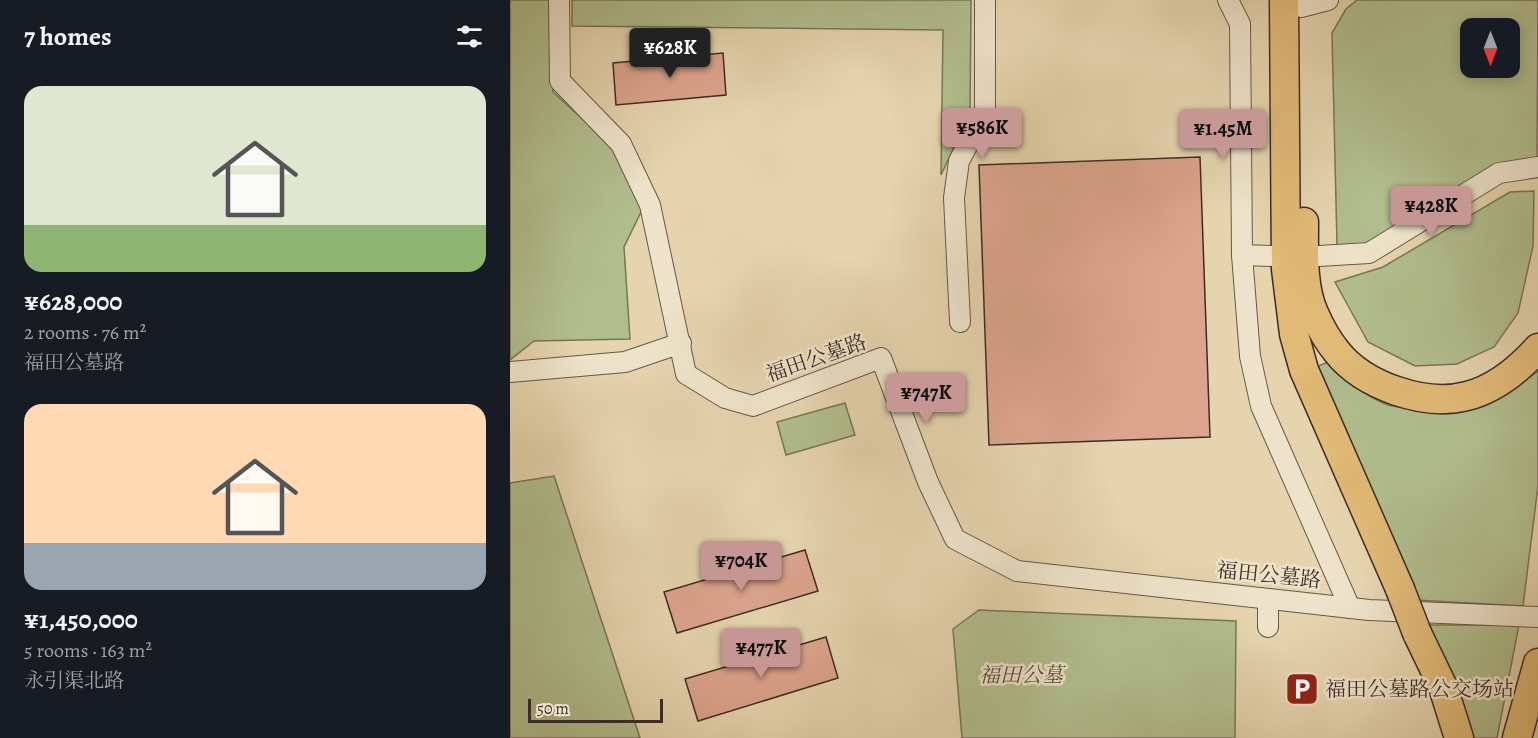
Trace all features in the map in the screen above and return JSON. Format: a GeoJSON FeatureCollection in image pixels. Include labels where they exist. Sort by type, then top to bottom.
{"type":"FeatureCollection","features":[{"type":"Feature","properties":{"kind":"highway"},"geometry":{"type":"LineString","coordinates":[[1303,2],[1304,240],[1307,283],[1313,310],[1338,354],[1357,370],[1383,385],[1409,394],[1436,398],[1467,396],[1499,382],[1523,365],[1538,348]]}},
{"type":"Feature","properties":{"kind":"highway"},"geometry":{"type":"LineString","coordinates":[[1303,2],[1286,269],[1294,334],[1304,370],[1417,633],[1443,687],[1459,738]]}},
{"type":"Feature","properties":{"kind":"highway"},"geometry":{"type":"LineString","coordinates":[[1517,738],[1538,663]]}},
{"type":"Feature","properties":{"kind":"street","name":"福田公墓路"},"geometry":{"type":"LineString","coordinates":[[559,0],[560,81],[621,144],[650,205],[686,374],[725,398],[753,406],[881,358],[928,482],[955,539],[1017,571],[1350,608],[1538,616]]}},
{"type":"Feature","properties":{"kind":"street"},"geometry":{"type":"LineString","coordinates":[[960,322],[954,198],[959,161],[985,112],[985,0]]}},
{"type":"Feature","properties":{"kind":"street"},"geometry":{"type":"LineString","coordinates":[[1228,0],[1240,24],[1242,255],[1250,356],[1261,406],[1350,608]]}},
{"type":"Feature","properties":{"kind":"street"},"geometry":{"type":"LineString","coordinates":[[1319,256],[1369,252],[1499,173],[1538,167]]}},
{"type":"Feature","properties":{"kind":"street"},"geometry":{"type":"LineString","coordinates":[[1242,255],[1272,256]]}},
{"type":"Feature","properties":{"kind":"street"},"geometry":{"type":"LineString","coordinates":[[510,372],[625,362],[681,344]]}},
{"type":"Feature","properties":{"kind":"street"},"geometry":{"type":"LineString","coordinates":[[1268,599],[1268,627]]}},
{"type":"Feature","properties":{"kind":"green space"},"geometry":{"type":"Polygon","coordinates":[[[510,0],[551,0],[553,92],[612,146],[642,210],[624,247],[630,339],[534,341],[510,360],[510,0]]]}},
{"type":"Feature","properties":{"kind":"green space"},"geometry":{"type":"Polygon","coordinates":[[[572,0],[971,0],[970,114],[941,175],[943,30],[572,26],[572,0]]]}},
{"type":"Feature","properties":{"kind":"green space"},"geometry":{"type":"Polygon","coordinates":[[[1357,0],[1538,0],[1537,158],[1506,162],[1367,244],[1337,245],[1332,33],[1346,9],[1357,0]]]}},
{"type":"Feature","properties":{"kind":"green space"},"geometry":{"type":"Polygon","coordinates":[[[1534,191],[1533,246],[1518,313],[1494,347],[1457,364],[1415,366],[1368,342],[1335,282],[1383,267],[1510,192],[1534,191]]]}},
{"type":"Feature","properties":{"kind":"green space"},"geometry":{"type":"Polygon","coordinates":[[[1328,362],[1361,390],[1383,403],[1431,409],[1479,406],[1495,399],[1538,371],[1538,486],[1523,606],[1415,600],[1316,367],[1328,362]]]}},
{"type":"Feature","properties":{"kind":"green space"},"geometry":{"type":"Polygon","coordinates":[[[845,403],[855,435],[786,455],[777,422],[845,403]]]}},
{"type":"Feature","properties":{"kind":"green space"},"geometry":{"type":"Polygon","coordinates":[[[554,476],[640,738],[510,738],[510,483],[554,476]]]}},
{"type":"Feature","properties":{"kind":"green space","name":"福田公墓"},"geometry":{"type":"Polygon","coordinates":[[[979,610],[1236,621],[1235,738],[962,738],[953,629],[979,610]]]}},
{"type":"Feature","properties":{"kind":"green space"},"geometry":{"type":"Polygon","coordinates":[[[1425,625],[1519,625],[1497,738],[1469,738],[1425,625]]]}},
{"type":"Feature","properties":{"kind":"building"},"geometry":{"type":"Polygon","coordinates":[[[723,53],[726,95],[616,105],[613,63],[723,53]]]}},
{"type":"Feature","properties":{"kind":"building"},"geometry":{"type":"Polygon","coordinates":[[[1200,157],[1210,437],[989,445],[979,165],[1200,157]]]}},
{"type":"Feature","properties":{"kind":"building"},"geometry":{"type":"Polygon","coordinates":[[[805,550],[818,591],[677,633],[664,592],[805,550]]]}},
{"type":"Feature","properties":{"kind":"building"},"geometry":{"type":"Polygon","coordinates":[[[826,637],[838,678],[698,721],[685,679],[826,637]]]}},
{"type":"Feature","properties":{"kind":"place","name":"福田公墓路公交场站"},"geometry":{"type":"Point","coordinates":[1302,689]}}]}
